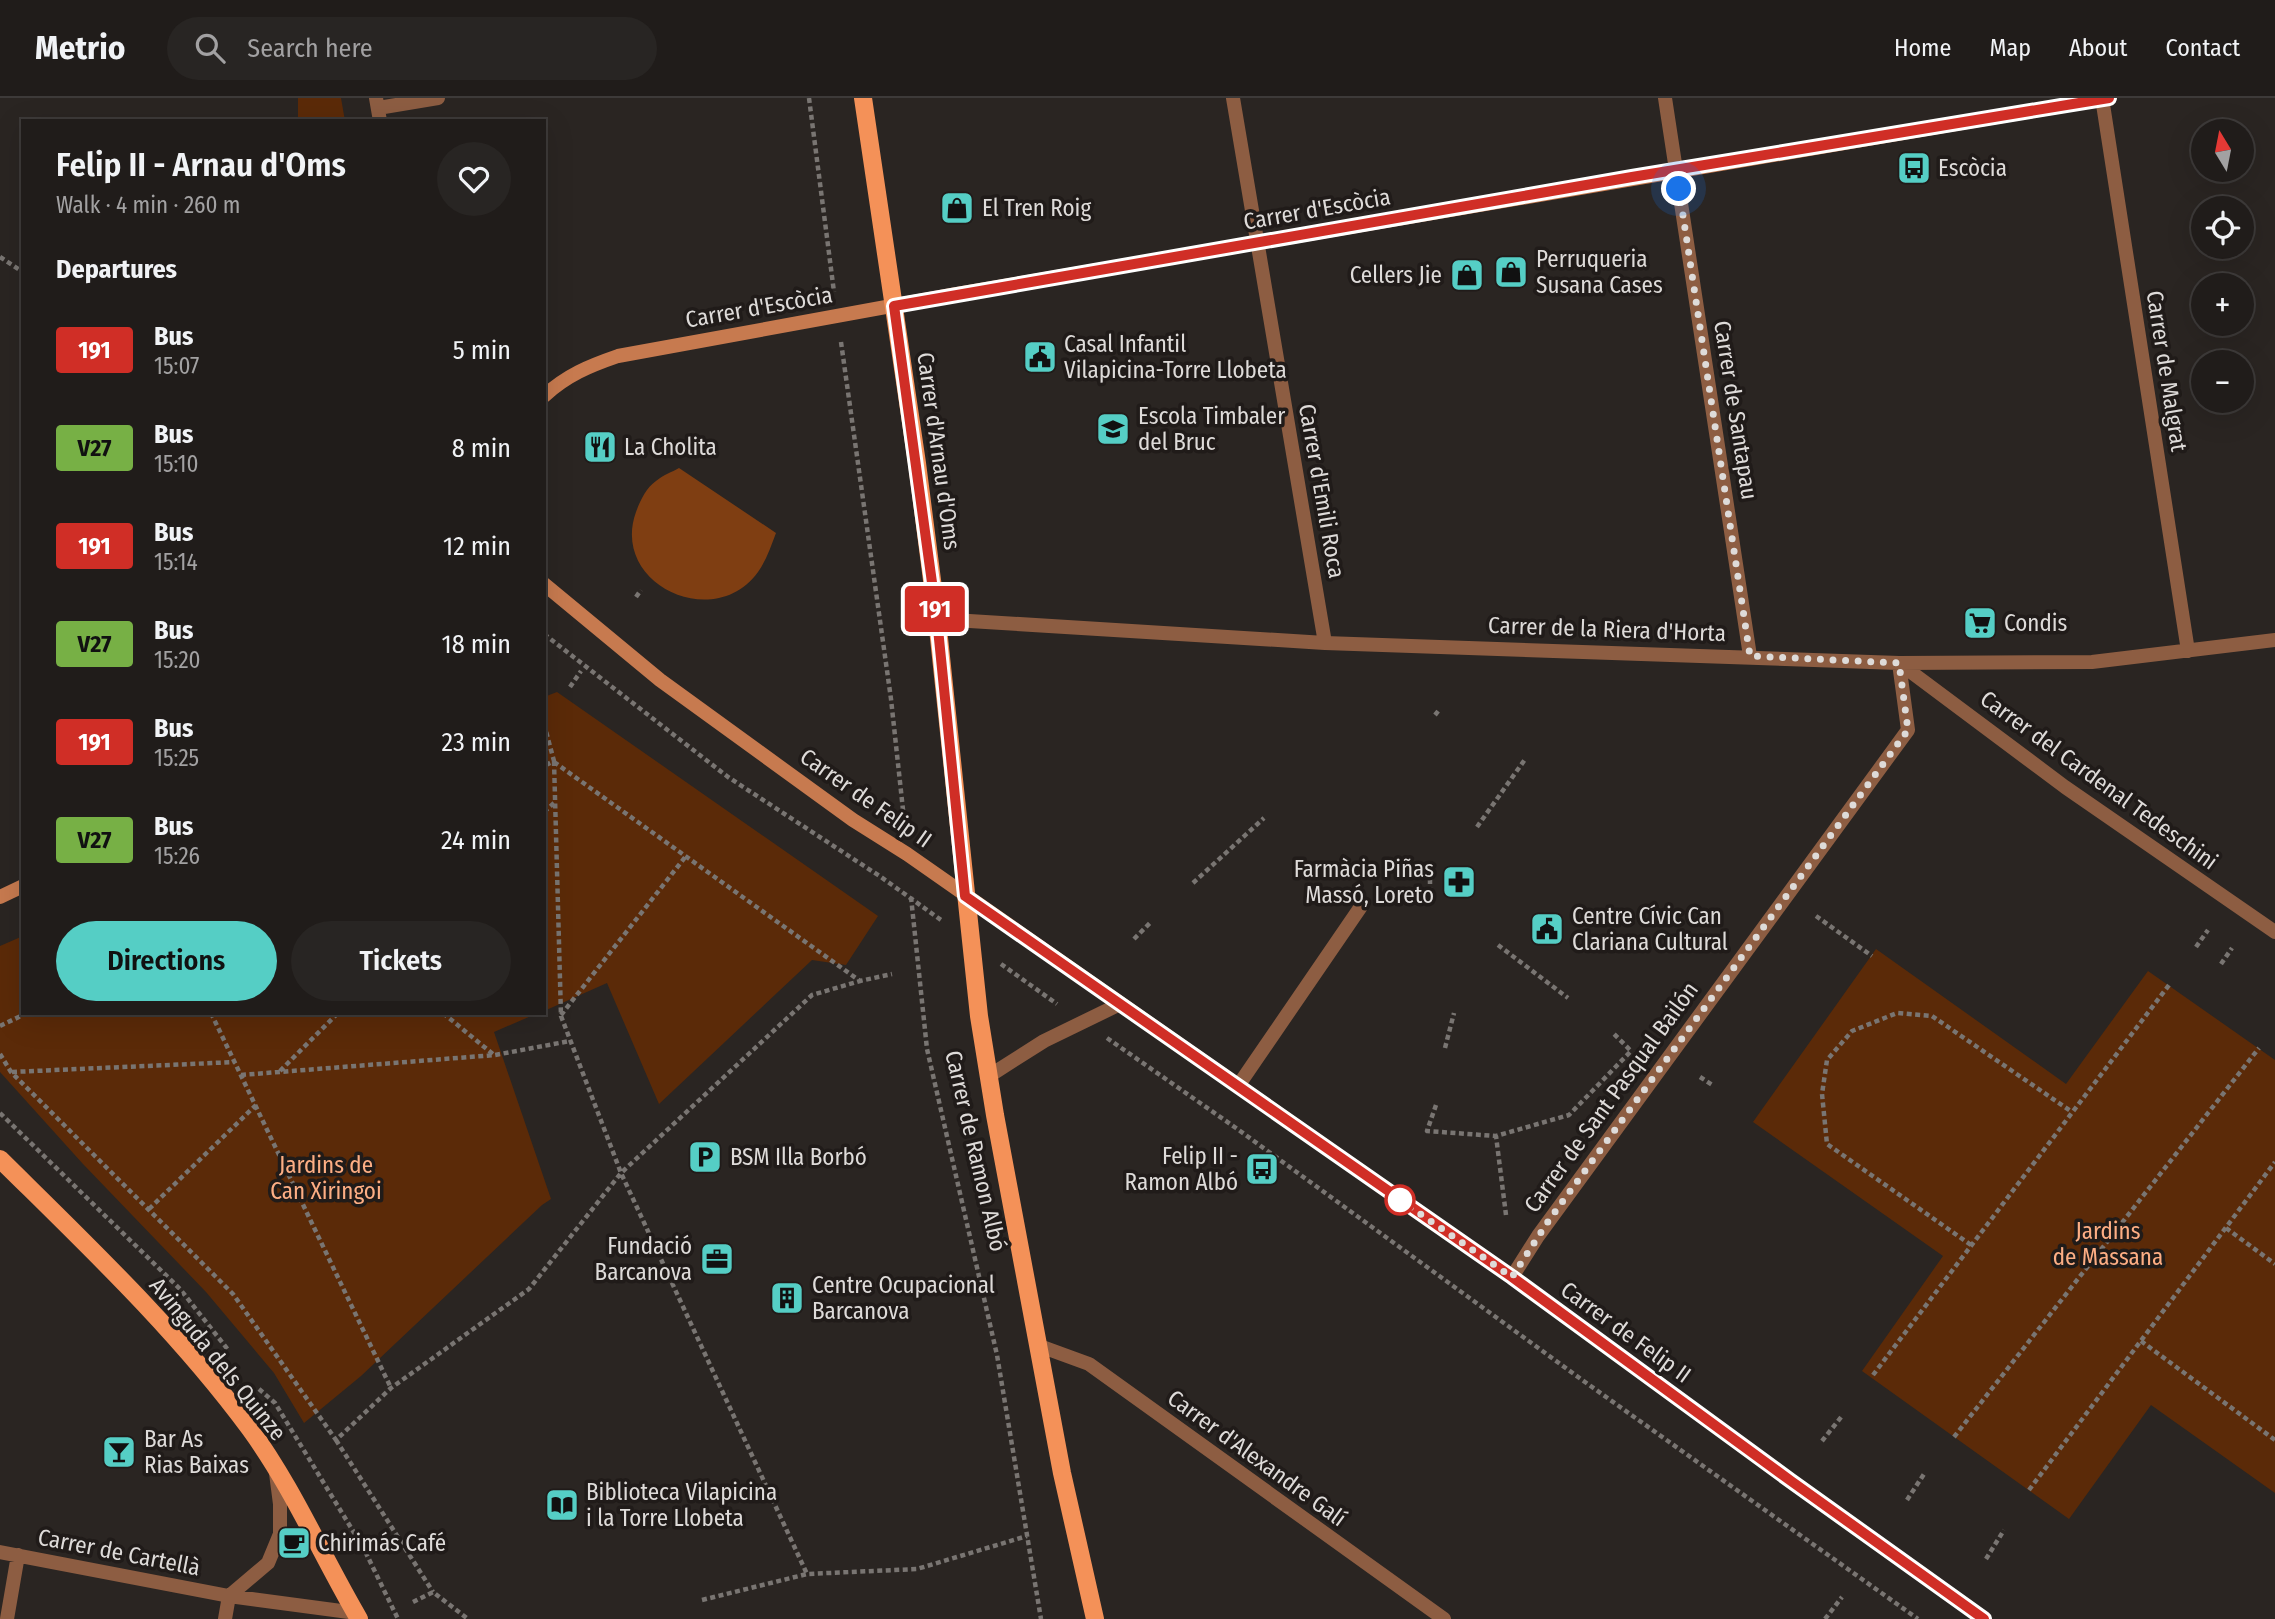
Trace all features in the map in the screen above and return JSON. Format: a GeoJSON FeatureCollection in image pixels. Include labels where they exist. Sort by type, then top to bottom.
{"type":"FeatureCollection","features":[{"type":"Feature","properties":{"kind":"main road","name":"Carrer d'Arnau d'Oms"},"geometry":{"type":"LineString","coordinates":[[863,98],[937,619],[965,896]]}},
{"type":"Feature","properties":{"kind":"main road","name":"Carrer d'Escòcia"},"geometry":{"type":"LineString","coordinates":[[546,394],[560,382],[584,368],[618,356],[1676,170],[2105,98]]}},
{"type":"Feature","properties":{"kind":"main road","name":"Carrer de Felip II"},"geometry":{"type":"LineString","coordinates":[[546,586],[660,680],[853,820],[907,853],[1512,1277],[1984,1619]]}},
{"type":"Feature","properties":{"kind":"main road"},"geometry":{"type":"LineString","coordinates":[[0,897],[21,887]]}},
{"type":"Feature","properties":{"kind":"main road","name":"Carrer de Ramon Albó"},"geometry":{"type":"LineString","coordinates":[[965,896],[979,1016],[1037,1345],[1095,1619]]}},
{"type":"Feature","properties":{"kind":"main road","name":"Avinguda dels Quinze"},"geometry":{"type":"LineString","coordinates":[[0,1158],[155,1314],[251,1431],[303,1516],[358,1616]]}},
{"type":"Feature","properties":{"kind":"street"},"geometry":{"type":"LineString","coordinates":[[378,109],[438,98]]}},
{"type":"Feature","properties":{"kind":"street","name":"Carrer d'Emili Roca"},"geometry":{"type":"LineString","coordinates":[[1234,98],[1256,243],[1325,643]]}},
{"type":"Feature","properties":{"kind":"street","name":"Carrer de Santapau"},"geometry":{"type":"LineString","coordinates":[[1665,98],[1750,656]]}},
{"type":"Feature","properties":{"kind":"street","name":"Carrer de Malgrat"},"geometry":{"type":"LineString","coordinates":[[2105,98],[2188,651]]}},
{"type":"Feature","properties":{"kind":"street","name":"Carrer de la Riera d'Horta"},"geometry":{"type":"LineString","coordinates":[[937,619],[1325,643],[1899,663],[2092,662],[2275,640]]}},
{"type":"Feature","properties":{"kind":"street","name":"Carrer del Cardenal Tedeschini"},"geometry":{"type":"LineString","coordinates":[[1899,663],[2064,787],[2275,932]]}},
{"type":"Feature","properties":{"kind":"street","name":"Carrer de Sant Pasqual Bailón"},"geometry":{"type":"LineString","coordinates":[[1512,1277],[1545,1227],[1908,730],[1899,663]]}},
{"type":"Feature","properties":{"kind":"street"},"geometry":{"type":"LineString","coordinates":[[1238,1086],[1362,905]]}},
{"type":"Feature","properties":{"kind":"street","name":"Carrer de Ramon Albó"},"geometry":{"type":"LineString","coordinates":[[989,1076],[1044,1041],[1120,1004]]}},
{"type":"Feature","properties":{"kind":"street","name":"Carrer d'Alexandre Galí"},"geometry":{"type":"LineString","coordinates":[[1037,1345],[1089,1364],[1444,1619]]}},
{"type":"Feature","properties":{"kind":"street"},"geometry":{"type":"LineString","coordinates":[[225,1619],[229,1596],[268,1563],[280,1534],[276,1473]]}},
{"type":"Feature","properties":{"kind":"street","name":"Carrer de Cartellà"},"geometry":{"type":"LineString","coordinates":[[0,1552],[229,1596],[358,1616]]}},
{"type":"Feature","properties":{"kind":"street"},"geometry":{"type":"LineString","coordinates":[[7,1619],[18,1555]]}},
{"type":"Feature","properties":{"kind":"path"},"geometry":{"type":"LineString","coordinates":[[809,98],[900,778]]}},
{"type":"Feature","properties":{"kind":"path"},"geometry":{"type":"LineString","coordinates":[[0,257],[21,271]]}},
{"type":"Feature","properties":{"kind":"path"},"geometry":{"type":"LineString","coordinates":[[636,597],[641,590]]}},
{"type":"Feature","properties":{"kind":"path"},"geometry":{"type":"LineString","coordinates":[[546,636],[728,777],[920,905]]}},
{"type":"Feature","properties":{"kind":"path"},"geometry":{"type":"LineString","coordinates":[[570,687],[581,671]]}},
{"type":"Feature","properties":{"kind":"path"},"geometry":{"type":"LineString","coordinates":[[546,731],[554,761],[561,1016],[621,1174],[807,1574]]}},
{"type":"Feature","properties":{"kind":"path"},"geometry":{"type":"LineString","coordinates":[[1478,827],[1526,758]]}},
{"type":"Feature","properties":{"kind":"path"},"geometry":{"type":"LineString","coordinates":[[546,765],[554,761]]}},
{"type":"Feature","properties":{"kind":"path"},"geometry":{"type":"LineString","coordinates":[[554,761],[860,981]]}},
{"type":"Feature","properties":{"kind":"path"},"geometry":{"type":"LineString","coordinates":[[546,810],[554,803]]}},
{"type":"Feature","properties":{"kind":"path"},"geometry":{"type":"LineString","coordinates":[[1193,883],[1264,818]]}},
{"type":"Feature","properties":{"kind":"path"},"geometry":{"type":"LineString","coordinates":[[561,1016],[686,856]]}},
{"type":"Feature","properties":{"kind":"path"},"geometry":{"type":"LineString","coordinates":[[1430,879],[1430,897]]}},
{"type":"Feature","properties":{"kind":"path","name":"Carrer de Ramon Albó"},"geometry":{"type":"LineString","coordinates":[[911,898],[927,1049],[997,1355],[1041,1619]]}},
{"type":"Feature","properties":{"kind":"path"},"geometry":{"type":"LineString","coordinates":[[1816,916],[1872,956]]}},
{"type":"Feature","properties":{"kind":"path"},"geometry":{"type":"LineString","coordinates":[[1134,939],[1150,923]]}},
{"type":"Feature","properties":{"kind":"path"},"geometry":{"type":"LineString","coordinates":[[2196,947],[2208,930]]}},
{"type":"Feature","properties":{"kind":"path"},"geometry":{"type":"LineString","coordinates":[[1498,945],[1568,998]]}},
{"type":"Feature","properties":{"kind":"path"},"geometry":{"type":"LineString","coordinates":[[2221,964],[2232,948]]}},
{"type":"Feature","properties":{"kind":"path"},"geometry":{"type":"LineString","coordinates":[[336,1440],[391,1388],[529,1289],[621,1174],[812,995],[892,974]]}},
{"type":"Feature","properties":{"kind":"path"},"geometry":{"type":"LineString","coordinates":[[1018,976],[1055,1002]]}},
{"type":"Feature","properties":{"kind":"path"},"geometry":{"type":"LineString","coordinates":[[1873,1375],[2169,985]]}},
{"type":"Feature","properties":{"kind":"path"},"geometry":{"type":"LineString","coordinates":[[1445,1048],[1454,1013]]}},
{"type":"Feature","properties":{"kind":"path"},"geometry":{"type":"LineString","coordinates":[[1971,1245],[1827,1143],[1822,1094],[1827,1060],[1852,1031],[1897,1013],[1932,1016],[2072,1112]]}},
{"type":"Feature","properties":{"kind":"path"},"geometry":{"type":"LineString","coordinates":[[0,1026],[23,1015]]}},
{"type":"Feature","properties":{"kind":"path"},"geometry":{"type":"LineString","coordinates":[[212,1015],[391,1388]]}},
{"type":"Feature","properties":{"kind":"path"},"geometry":{"type":"LineString","coordinates":[[280,1072],[336,1015]]}},
{"type":"Feature","properties":{"kind":"path"},"geometry":{"type":"LineString","coordinates":[[445,1015],[495,1055]]}},
{"type":"Feature","properties":{"kind":"path"},"geometry":{"type":"LineString","coordinates":[[1436,1105],[1427,1131],[1496,1136],[1569,1115],[1631,1051],[1614,1034]]}},
{"type":"Feature","properties":{"kind":"path"},"geometry":{"type":"LineString","coordinates":[[1104,1036],[1247,1135],[1585,1382],[1918,1619]]}},
{"type":"Feature","properties":{"kind":"path"},"geometry":{"type":"LineString","coordinates":[[241,1075],[495,1055],[570,1041]]}},
{"type":"Feature","properties":{"kind":"path"},"geometry":{"type":"LineString","coordinates":[[1954,1437],[2259,1048]]}},
{"type":"Feature","properties":{"kind":"path"},"geometry":{"type":"LineString","coordinates":[[0,1054],[11,1072],[233,1294],[336,1440],[433,1592],[468,1619]]}},
{"type":"Feature","properties":{"kind":"path"},"geometry":{"type":"LineString","coordinates":[[11,1072],[235,1062]]}},
{"type":"Feature","properties":{"kind":"path"},"geometry":{"type":"LineString","coordinates":[[1700,1077],[1714,1086]]}},
{"type":"Feature","properties":{"kind":"path"},"geometry":{"type":"LineString","coordinates":[[149,1209],[256,1105]]}},
{"type":"Feature","properties":{"kind":"path"},"geometry":{"type":"LineString","coordinates":[[1496,1136],[1506,1215]]}},
{"type":"Feature","properties":{"kind":"path"},"geometry":{"type":"LineString","coordinates":[[2029,1490],[2275,1162]]}},
{"type":"Feature","properties":{"kind":"path"},"geometry":{"type":"LineString","coordinates":[[2226,1228],[2275,1264]]}},
{"type":"Feature","properties":{"kind":"path"},"geometry":{"type":"LineString","coordinates":[[2141,1341],[2275,1440]]}},
{"type":"Feature","properties":{"kind":"path"},"geometry":{"type":"LineString","coordinates":[[1822,1441],[1842,1416]]}},
{"type":"Feature","properties":{"kind":"path"},"geometry":{"type":"LineString","coordinates":[[1907,1500],[1924,1474]]}},
{"type":"Feature","properties":{"kind":"path"},"geometry":{"type":"LineString","coordinates":[[1986,1559],[2004,1530]]}},
{"type":"Feature","properties":{"kind":"path"},"geometry":{"type":"LineString","coordinates":[[702,1600],[807,1574],[917,1569],[1027,1536]]}},
{"type":"Feature","properties":{"kind":"path"},"geometry":{"type":"LineString","coordinates":[[414,1602],[433,1592]]}},
{"type":"Feature","properties":{"kind":"path"},"geometry":{"type":"LineString","coordinates":[[1825,1619],[1842,1597]]}},
{"type":"Feature","properties":{"kind":"green space"},"geometry":{"type":"Polygon","coordinates":[[[298,98],[341,98],[345,119],[298,119],[298,98]]]}},
{"type":"Feature","properties":{"kind":"green space"},"geometry":{"type":"Polygon","coordinates":[[[557,692],[878,916],[846,965],[812,960],[659,1104],[607,983],[546,1010],[546,696],[557,692]]]}},
{"type":"Feature","properties":{"kind":"green space","name":"Jardins de Can Xiringoi"},"geometry":{"type":"Polygon","coordinates":[[[21,937],[21,1015],[533,1015],[494,1032],[551,1199],[361,1376],[304,1423],[274,1373],[206,1292],[83,1164],[0,1072],[0,946],[21,937]]]}},
{"type":"Feature","properties":{"kind":"green space","name":"Jardins de Massana"},"geometry":{"type":"Polygon","coordinates":[[[1876,949],[2066,1084],[2148,971],[2275,1060],[2275,1493],[2151,1405],[2069,1519],[1862,1371],[1943,1256],[1753,1122],[1876,949]]]}},
{"type":"Feature","properties":{"kind":"shaded area"},"geometry":{"type":"Polygon","coordinates":[[[679,468],[776,533],[761,568],[739,590],[717,598],[693,599],[671,592],[652,579],[638,560],[632,538],[639,504],[652,484],[679,468]]]}},
{"type":"Feature","properties":{"kind":"bus line","name":"191"},"geometry":{"type":"LineString","coordinates":[[1984,1619],[1512,1277],[965,896],[937,619],[894,306],[1632,177],[2109,98]]}},
{"type":"Feature","properties":{"kind":"place","name":"Escòcia"},"geometry":{"type":"Point","coordinates":[1914,168]}},
{"type":"Feature","properties":{"kind":"place","name":"El Tren Roig"},"geometry":{"type":"Point","coordinates":[957,208]}},
{"type":"Feature","properties":{"kind":"place","name":"Perruqueria Susana Cases"},"geometry":{"type":"Point","coordinates":[1511,272]}},
{"type":"Feature","properties":{"kind":"place","name":"Cellers Jie"},"geometry":{"type":"Point","coordinates":[1467,275]}},
{"type":"Feature","properties":{"kind":"place","name":"Casal Infantil Vilapicina-Torre Llobeta"},"geometry":{"type":"Point","coordinates":[1040,357]}},
{"type":"Feature","properties":{"kind":"place","name":"Escola Timbaler del Bruc"},"geometry":{"type":"Point","coordinates":[1113,429]}},
{"type":"Feature","properties":{"kind":"place","name":"La Cholita"},"geometry":{"type":"Point","coordinates":[600,447]}},
{"type":"Feature","properties":{"kind":"place","name":"Condis"},"geometry":{"type":"Point","coordinates":[1980,623]}},
{"type":"Feature","properties":{"kind":"place","name":"Farmàcia Piñas Massó, Loreto"},"geometry":{"type":"Point","coordinates":[1459,882]}},
{"type":"Feature","properties":{"kind":"place","name":"Centre Cívic Can Clariana Cultural"},"geometry":{"type":"Point","coordinates":[1547,929]}},
{"type":"Feature","properties":{"kind":"place","name":"BSM Illa Borbó"},"geometry":{"type":"Point","coordinates":[705,1157]}},
{"type":"Feature","properties":{"kind":"place","name":"Felip II - Ramon Albó"},"geometry":{"type":"Point","coordinates":[1262,1169]}},
{"type":"Feature","properties":{"kind":"place","name":"Fundació Barcanova"},"geometry":{"type":"Point","coordinates":[717,1259]}},
{"type":"Feature","properties":{"kind":"place","name":"Centre Ocupacional Barcanova"},"geometry":{"type":"Point","coordinates":[787,1298]}},
{"type":"Feature","properties":{"kind":"place","name":"Bar As Rias Baixas"},"geometry":{"type":"Point","coordinates":[119,1452]}},
{"type":"Feature","properties":{"kind":"place","name":"Biblioteca Vilapicina i la Torre Llobeta"},"geometry":{"type":"Point","coordinates":[562,1505]}},
{"type":"Feature","properties":{"kind":"place","name":"Chirimás Café"},"geometry":{"type":"Point","coordinates":[294,1543]}},
{"type":"Feature","properties":{"kind":"route"},"geometry":{"type":"LineString","coordinates":[[1400,1200],[1512,1277],[1549,1220],[1908,730],[1899,663],[1750,656],[1679,189]]}}]}
